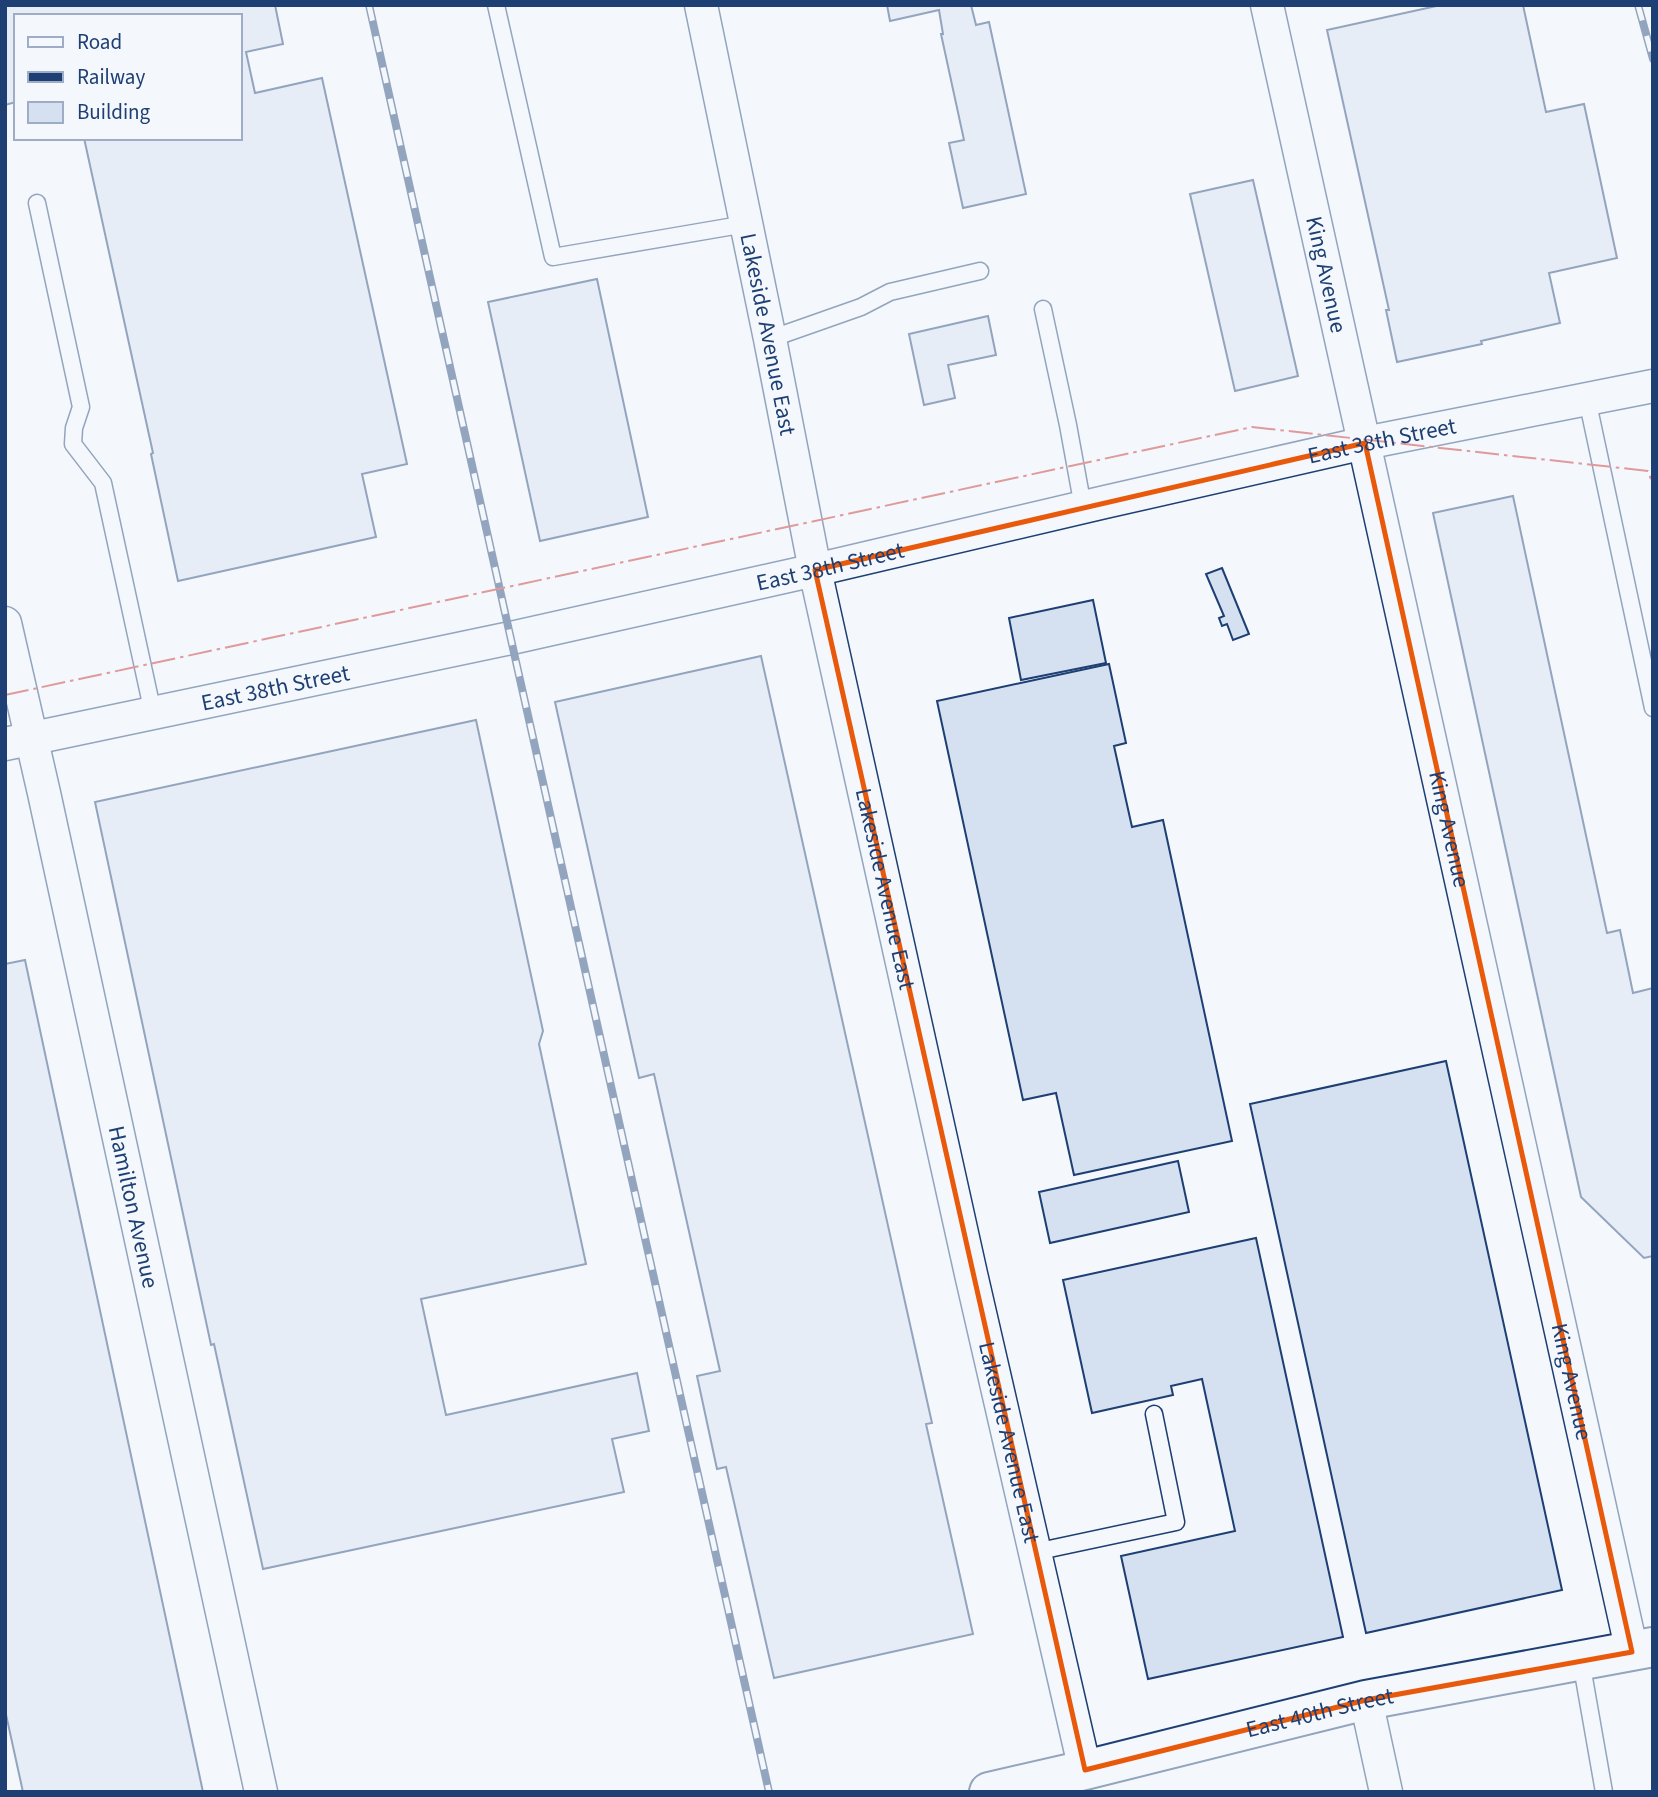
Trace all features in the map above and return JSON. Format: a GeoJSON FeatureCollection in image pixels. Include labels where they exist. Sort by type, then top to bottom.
{"type":"FeatureCollection","features":[{"type":"Feature","properties":{"kind":"street","name":"Lakeside Avenue East"},"geometry":{"type":"LineString","coordinates":[[701,5],[771,339],[815,570],[965,1247],[1085,1770]]}},
{"type":"Feature","properties":{"kind":"street","name":"King Avenue"},"geometry":{"type":"LineString","coordinates":[[1266,5],[1642,1649]]}},
{"type":"Feature","properties":{"kind":"street","name":"East 38th Street"},"geometry":{"type":"LineString","coordinates":[[19,741],[511,638],[1365,443],[1653,386]]}},
{"type":"Feature","properties":{"kind":"street","name":"Hamilton Avenue"},"geometry":{"type":"LineString","coordinates":[[5,623],[19,741],[261,1792]]}},
{"type":"Feature","properties":{"kind":"street","name":"East 40th Street"},"geometry":{"type":"LineString","coordinates":[[989,1792],[1366,1700],[1642,1649]]}},
{"type":"Feature","properties":{"kind":"street"},"geometry":{"type":"LineString","coordinates":[[1366,1700],[1386,1792]]}},
{"type":"Feature","properties":{"kind":"lane"},"geometry":{"type":"LineString","coordinates":[[496,5],[553,257],[746,224]]}},
{"type":"Feature","properties":{"kind":"lane"},"geometry":{"type":"LineString","coordinates":[[37,203],[81,407],[74,428],[73,444],[103,483],[153,713]]}},
{"type":"Feature","properties":{"kind":"lane"},"geometry":{"type":"LineString","coordinates":[[771,339],[861,307],[890,292],[980,271]]}},
{"type":"Feature","properties":{"kind":"lane"},"geometry":{"type":"LineString","coordinates":[[1043,309],[1083,506]]}},
{"type":"Feature","properties":{"kind":"lane"},"geometry":{"type":"LineString","coordinates":[[1587,398],[1653,708]]}},
{"type":"Feature","properties":{"kind":"lane"},"geometry":{"type":"LineString","coordinates":[[1035,1552],[1176,1522],[1154,1414]]}},
{"type":"Feature","properties":{"kind":"lane"},"geometry":{"type":"LineString","coordinates":[[1581,1661],[1604,1792]]}},
{"type":"Feature","properties":{"kind":"highlighted area"},"geometry":{"type":"Polygon","coordinates":[[[1365,443],[1632,1652],[1366,1700],[1085,1770],[815,570],[1365,443]]]}},
{"type":"Feature","properties":{"kind":"building"},"geometry":{"type":"Polygon","coordinates":[[[5,5],[275,5],[283,44],[246,52],[255,93],[322,78],[407,464],[362,474],[376,537],[178,581],[151,454],[153,453],[84,140],[242,140],[242,14],[14,14],[14,103],[5,105],[5,5]]]}},
{"type":"Feature","properties":{"kind":"building"},"geometry":{"type":"Polygon","coordinates":[[[887,5],[971,5],[976,25],[989,22],[1026,194],[963,208],[949,143],[964,140],[941,34],[939,10],[890,21],[887,5]]]}},
{"type":"Feature","properties":{"kind":"building"},"geometry":{"type":"Polygon","coordinates":[[[1441,5],[1523,5],[1546,112],[1584,104],[1617,258],[1549,273],[1560,323],[1481,341],[1482,344],[1397,362],[1386,310],[1389,310],[1327,30],[1441,5]]]}},
{"type":"Feature","properties":{"kind":"building"},"geometry":{"type":"Polygon","coordinates":[[[1253,180],[1298,376],[1235,391],[1190,194],[1253,180]]]}},
{"type":"Feature","properties":{"kind":"building"},"geometry":{"type":"Polygon","coordinates":[[[597,279],[648,517],[540,541],[488,302],[597,279]]]}},
{"type":"Feature","properties":{"kind":"building"},"geometry":{"type":"Polygon","coordinates":[[[988,316],[996,355],[948,365],[955,398],[924,405],[909,334],[988,316]]]}},
{"type":"Feature","properties":{"kind":"building"},"geometry":{"type":"Polygon","coordinates":[[[1513,496],[1607,933],[1620,930],[1633,993],[1653,988],[1653,1256],[1644,1258],[1581,1197],[1433,513],[1513,496]]]}},
{"type":"Feature","properties":{"kind":"building"},"geometry":{"type":"Polygon","coordinates":[[[1222,568],[1249,634],[1233,640],[1227,624],[1222,626],[1219,618],[1224,616],[1206,574],[1222,568]]]}},
{"type":"Feature","properties":{"kind":"building"},"geometry":{"type":"Polygon","coordinates":[[[1093,600],[1106,663],[1021,680],[1009,618],[1093,600]]]}},
{"type":"Feature","properties":{"kind":"building"},"geometry":{"type":"Polygon","coordinates":[[[761,656],[932,1423],[926,1424],[973,1634],[774,1678],[726,1467],[717,1469],[697,1376],[720,1371],[654,1074],[639,1078],[555,702],[761,656]]]}},
{"type":"Feature","properties":{"kind":"building"},"geometry":{"type":"Polygon","coordinates":[[[1109,664],[1126,743],[1114,746],[1132,827],[1163,820],[1232,1141],[1074,1175],[1056,1093],[1023,1100],[937,701],[1109,664]]]}},
{"type":"Feature","properties":{"kind":"building"},"geometry":{"type":"Polygon","coordinates":[[[476,720],[543,1031],[539,1044],[586,1264],[421,1299],[446,1415],[637,1373],[649,1431],[612,1439],[624,1492],[263,1569],[214,1344],[211,1345],[95,802],[476,720]]]}},
{"type":"Feature","properties":{"kind":"building"},"geometry":{"type":"Polygon","coordinates":[[[25,960],[203,1792],[23,1792],[5,1710],[5,964],[25,960]]]}},
{"type":"Feature","properties":{"kind":"building"},"geometry":{"type":"Polygon","coordinates":[[[1446,1061],[1562,1590],[1366,1633],[1250,1104],[1446,1061]]]}},
{"type":"Feature","properties":{"kind":"building"},"geometry":{"type":"Polygon","coordinates":[[[1178,1161],[1189,1212],[1050,1243],[1039,1192],[1178,1161]]]}},
{"type":"Feature","properties":{"kind":"building"},"geometry":{"type":"Polygon","coordinates":[[[1256,1238],[1343,1637],[1148,1679],[1121,1556],[1235,1531],[1202,1379],[1171,1386],[1173,1395],[1092,1413],[1063,1280],[1256,1238]]]}},
{"type":"Feature","properties":{"kind":"railway"},"geometry":{"type":"LineString","coordinates":[[369,5],[769,1792]]}},
{"type":"Feature","properties":{"kind":"railway"},"geometry":{"type":"LineString","coordinates":[[1638,5],[1653,59]]}},
{"type":"Feature","properties":{"kind":"power"},"geometry":{"type":"LineString","coordinates":[[5,695],[1252,427],[1648,471],[1653,485]]}}]}
